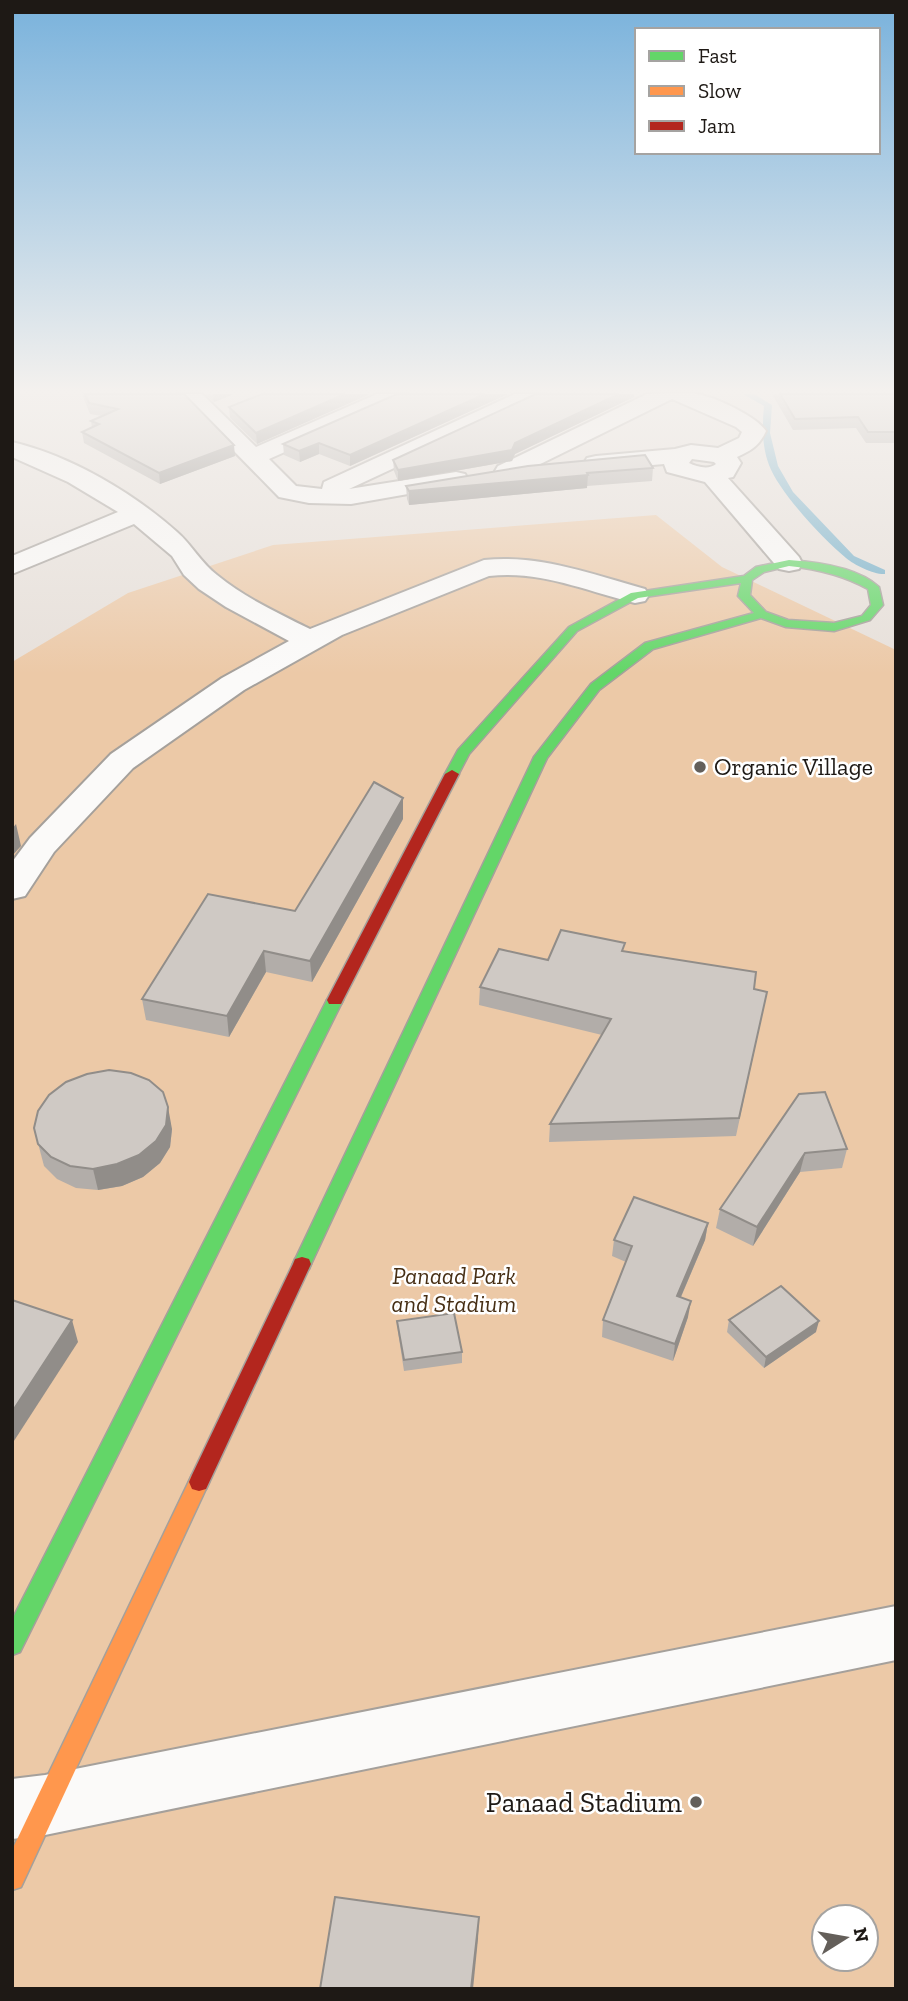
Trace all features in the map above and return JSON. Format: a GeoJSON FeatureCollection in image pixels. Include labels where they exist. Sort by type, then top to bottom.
{"type":"FeatureCollection","features":[{"type":"Feature","properties":{"kind":"street"},"geometry":{"type":"LineString","coordinates":[[93,487],[136,514],[181,550],[194,570],[238,602],[321,635]]}},
{"type":"Feature","properties":{"kind":"street"},"geometry":{"type":"LineString","coordinates":[[283,487],[288,492],[310,498],[410,487]]}},
{"type":"Feature","properties":{"kind":"street"},"geometry":{"type":"LineString","coordinates":[[310,498],[333,487]]}},
{"type":"Feature","properties":{"kind":"street"},"geometry":{"type":"LineString","coordinates":[[733,487],[789,563]]}},
{"type":"Feature","properties":{"kind":"street"},"geometry":{"type":"LineString","coordinates":[[12,566],[136,514]]}},
{"type":"Feature","properties":{"kind":"street"},"geometry":{"type":"LineString","coordinates":[[12,1644],[358,954],[463,753],[573,629],[635,595],[747,579],[760,569],[789,563],[819,564],[851,573],[879,586],[877,605],[866,618],[834,627],[786,623],[762,614],[744,596],[747,579]]}},
{"type":"Feature","properties":{"kind":"street"},"geometry":{"type":"LineString","coordinates":[[12,888],[41,845],[122,761],[233,684],[321,635],[484,568],[514,565],[543,569],[635,595]]}},
{"type":"Feature","properties":{"kind":"street"},"geometry":{"type":"LineString","coordinates":[[877,605],[896,615]]}},
{"type":"Feature","properties":{"kind":"street"},"geometry":{"type":"LineString","coordinates":[[12,1878],[29,1807],[541,757],[595,687],[649,646],[762,614]]}},
{"type":"Feature","properties":{"kind":"street"},"geometry":{"type":"LineString","coordinates":[[29,1807],[896,1633]]}},
{"type":"Feature","properties":{"kind":"green space","name":"Panaad Park and Stadium"},"geometry":{"type":"Polygon","coordinates":[[[656,515],[722,567],[896,650],[896,1989],[12,1989],[12,662],[128,593],[273,545],[656,515]]]}},
{"type":"Feature","properties":{"kind":"building"},"geometry":{"type":"Polygon","coordinates":[[[407,487],[449,487],[409,491],[407,487]]]}},
{"type":"Feature","properties":{"kind":"building"},"geometry":{"type":"Polygon","coordinates":[[[374,782],[403,798],[310,961],[264,951],[227,1016],[142,999],[208,894],[295,911],[374,782]]]}},
{"type":"Feature","properties":{"kind":"building"},"geometry":{"type":"Polygon","coordinates":[[[561,930],[625,943],[622,951],[756,972],[754,989],[767,992],[739,1118],[550,1124],[611,1019],[480,987],[499,949],[548,960],[561,930]]]}},
{"type":"Feature","properties":{"kind":"building"},"geometry":{"type":"Polygon","coordinates":[[[109,1070],[131,1073],[149,1080],[163,1092],[168,1107],[166,1125],[156,1141],[139,1155],[117,1164],[93,1169],[70,1166],[51,1157],[38,1144],[34,1128],[38,1111],[49,1095],[66,1082],[109,1070]]]}},
{"type":"Feature","properties":{"kind":"building"},"geometry":{"type":"Polygon","coordinates":[[[825,1092],[847,1149],[805,1153],[757,1227],[720,1209],[799,1094],[825,1092]]]}},
{"type":"Feature","properties":{"kind":"building"},"geometry":{"type":"Polygon","coordinates":[[[634,1197],[708,1223],[677,1296],[691,1301],[675,1344],[603,1320],[632,1246],[614,1240],[634,1197]]]}},
{"type":"Feature","properties":{"kind":"building"},"geometry":{"type":"Polygon","coordinates":[[[781,1286],[819,1321],[766,1357],[729,1320],[781,1286]]]}},
{"type":"Feature","properties":{"kind":"building"},"geometry":{"type":"Polygon","coordinates":[[[12,1300],[72,1320],[12,1412],[12,1300]]]}},
{"type":"Feature","properties":{"kind":"building"},"geometry":{"type":"Polygon","coordinates":[[[454,1313],[462,1352],[404,1360],[397,1321],[454,1313]]]}},
{"type":"Feature","properties":{"kind":"building"},"geometry":{"type":"Polygon","coordinates":[[[335,1897],[479,1917],[471,1989],[320,1989],[335,1897]]]}},
{"type":"Feature","properties":{"kind":"waterway"},"geometry":{"type":"LineString","coordinates":[[786,487],[851,558],[882,572]]}},
{"type":"Feature","properties":{"kind":"traffic: fast"},"geometry":{"type":"LineString","coordinates":[[789,563],[832,570],[863,581],[873,587],[877,605],[866,618],[834,627],[786,623],[762,614],[744,596],[747,579],[760,569],[789,563]]}},
{"type":"Feature","properties":{"kind":"traffic: fast"},"geometry":{"type":"LineString","coordinates":[[452,774],[463,753],[573,629],[635,595],[747,579]]}},
{"type":"Feature","properties":{"kind":"traffic: fast"},"geometry":{"type":"LineString","coordinates":[[302,1264],[541,757],[595,687],[649,646],[762,614]]}},
{"type":"Feature","properties":{"kind":"traffic: fast"},"geometry":{"type":"LineString","coordinates":[[12,1644],[335,1000]]}},
{"type":"Feature","properties":{"kind":"traffic: slow"},"geometry":{"type":"LineString","coordinates":[[12,1878],[199,1482]]}},
{"type":"Feature","properties":{"kind":"traffic: jam"},"geometry":{"type":"LineString","coordinates":[[335,1000],[452,774]]}},
{"type":"Feature","properties":{"kind":"traffic: jam"},"geometry":{"type":"LineString","coordinates":[[199,1482],[302,1264]]}},
{"type":"Feature","properties":{"kind":"place","name":"Organic Village"},"geometry":{"type":"Point","coordinates":[700,767]}},
{"type":"Feature","properties":{"kind":"place","name":"Panaad Stadium"},"geometry":{"type":"Point","coordinates":[696,1802]}}]}
